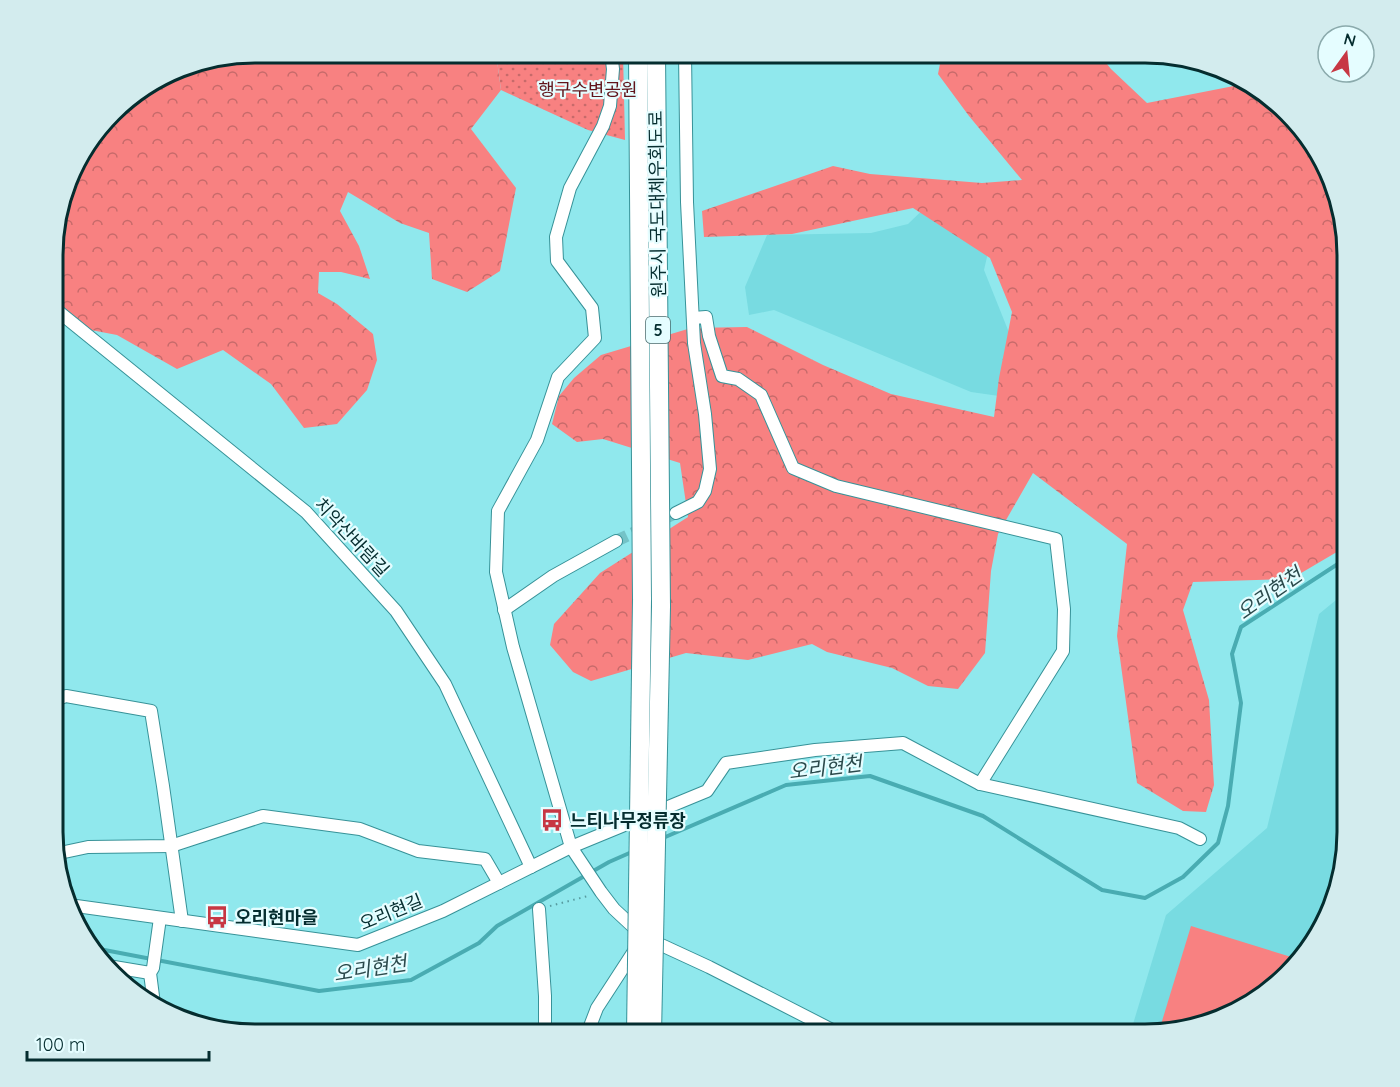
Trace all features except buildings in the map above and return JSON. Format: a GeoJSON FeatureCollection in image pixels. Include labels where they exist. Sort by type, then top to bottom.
{"type":"FeatureCollection","features":[{"type":"Feature","properties":{"kind":"highway","name":"원주시 국도대체우회도로"},"geometry":{"type":"LineString","coordinates":[[636,1024],[642,600],[638,63]]}},
{"type":"Feature","properties":{"kind":"highway","name":"원주시 국도대체우회도로"},"geometry":{"type":"LineString","coordinates":[[652,1024],[661,607],[656,63]]}},
{"type":"Feature","properties":{"kind":"street"},"geometry":{"type":"LineString","coordinates":[[612,63],[610,106],[603,126],[570,188],[556,237],[557,261],[592,308],[595,338],[558,377],[537,440],[498,511],[496,572],[504,610],[571,848],[599,890],[614,909],[644,937],[709,967],[820,1024]]}},
{"type":"Feature","properties":{"kind":"street"},"geometry":{"type":"LineString","coordinates":[[676,513],[698,502],[705,491],[710,469],[705,414],[694,343],[687,202],[685,63]]}},
{"type":"Feature","properties":{"kind":"street","name":"치악산바람길"},"geometry":{"type":"LineString","coordinates":[[63,315],[306,512],[396,612],[445,684],[531,867]]}},
{"type":"Feature","properties":{"kind":"street"},"geometry":{"type":"LineString","coordinates":[[693,318],[706,317],[709,336],[722,376],[738,379],[760,395],[793,468],[836,486],[1056,539],[1064,609],[1063,651],[980,784]]}},
{"type":"Feature","properties":{"kind":"street"},"geometry":{"type":"LineString","coordinates":[[504,610],[553,576],[616,541]]}},
{"type":"Feature","properties":{"kind":"street"},"geometry":{"type":"LineString","coordinates":[[63,697],[151,711],[182,921]]}},
{"type":"Feature","properties":{"kind":"street","name":"오리현길"},"geometry":{"type":"LineString","coordinates":[[79,907],[160,923],[182,921],[358,945],[443,911],[571,848],[707,791],[726,763],[815,750],[903,743],[980,784],[1179,828],[1200,839]]}},
{"type":"Feature","properties":{"kind":"street"},"geometry":{"type":"LineString","coordinates":[[64,852],[88,847],[171,846],[263,816],[360,829],[418,851],[485,859],[499,883]]}},
{"type":"Feature","properties":{"kind":"street"},"geometry":{"type":"LineString","coordinates":[[539,909],[545,1024]]}},
{"type":"Feature","properties":{"kind":"street"},"geometry":{"type":"LineString","coordinates":[[153,995],[152,971],[160,923]]}},
{"type":"Feature","properties":{"kind":"street"},"geometry":{"type":"LineString","coordinates":[[591,1024],[597,1008],[644,937]]}},
{"type":"Feature","properties":{"kind":"street"},"geometry":{"type":"LineString","coordinates":[[118,967],[152,971]]}},
{"type":"Feature","properties":{"kind":"path"},"geometry":{"type":"LineString","coordinates":[[539,909],[599,890]]}},
{"type":"Feature","properties":{"kind":"shaded area"},"geometry":{"type":"Polygon","coordinates":[[[933,200],[990,244],[984,270],[1020,360],[1006,397],[971,392],[774,310],[749,315],[745,287],[767,235],[871,233],[908,224],[933,200]]]}},
{"type":"Feature","properties":{"kind":"shaded area"},"geometry":{"type":"Polygon","coordinates":[[[1337,599],[1337,844],[1330,882],[1317,917],[1305,939],[1281,968],[1241,998],[1195,1017],[1157,1024],[1133,1024],[1166,915],[1267,828],[1319,614],[1337,599]]]}},
{"type":"Feature","properties":{"kind":"green space"},"geometry":{"type":"Polygon","coordinates":[[[255,63],[497,63],[501,90],[471,129],[516,188],[500,271],[467,292],[432,279],[429,233],[400,223],[348,192],[340,211],[359,246],[370,279],[341,272],[319,272],[318,293],[337,304],[373,334],[377,360],[367,390],[337,424],[304,428],[271,384],[223,350],[177,369],[117,335],[63,325],[65,230],[73,193],[89,159],[119,119],[138,103],[170,83],[193,73],[230,65],[255,63]]]}},
{"type":"Feature","properties":{"kind":"green space","name":"행구수변공원"},"geometry":{"type":"Polygon","coordinates":[[[497,63],[623,63],[625,140],[588,130],[501,90],[497,63]]]}},
{"type":"Feature","properties":{"kind":"green space"},"geometry":{"type":"Polygon","coordinates":[[[940,63],[1106,63],[1147,103],[1234,86],[1252,95],[1281,119],[1305,148],[1327,193],[1335,230],[1337,255],[1337,552],[1291,579],[1193,582],[1183,610],[1209,700],[1214,785],[1206,812],[1183,811],[1137,783],[1117,636],[1127,544],[1033,473],[998,534],[991,571],[985,653],[958,689],[928,686],[892,668],[827,652],[812,644],[748,660],[686,653],[591,681],[573,672],[550,645],[554,624],[600,573],[688,517],[680,463],[603,439],[577,442],[552,424],[559,396],[574,378],[601,355],[691,328],[747,327],[823,365],[891,394],[994,417],[1012,312],[990,258],[913,208],[792,234],[704,237],[702,211],[833,166],[870,174],[982,183],[1022,180],[938,74],[940,63]]]}},
{"type":"Feature","properties":{"kind":"green space"},"geometry":{"type":"Polygon","coordinates":[[[1191,926],[1291,957],[1262,984],[1241,998],[1195,1017],[1161,1023],[1191,926]]]}},
{"type":"Feature","properties":{"kind":"waterway","name":"오리현천"},"geometry":{"type":"LineString","coordinates":[[663,838],[786,785],[870,776],[983,816],[1102,890],[1145,898],[1183,877],[1218,843],[1228,806],[1241,703],[1232,654],[1241,627],[1337,565]]}},
{"type":"Feature","properties":{"kind":"waterway","name":"오리현천"},"geometry":{"type":"LineString","coordinates":[[104,950],[319,991],[411,980],[479,943],[497,926],[609,862],[634,851]]}},
{"type":"Feature","properties":{"kind":"tunnel"},"geometry":{"type":"LineString","coordinates":[[616,541],[676,513]]}},
{"type":"Feature","properties":{"kind":"place","name":"느티나무정류장"},"geometry":{"type":"Point","coordinates":[552,820]}},
{"type":"Feature","properties":{"kind":"place","name":"오리현마을"},"geometry":{"type":"Point","coordinates":[217,917]}}]}
